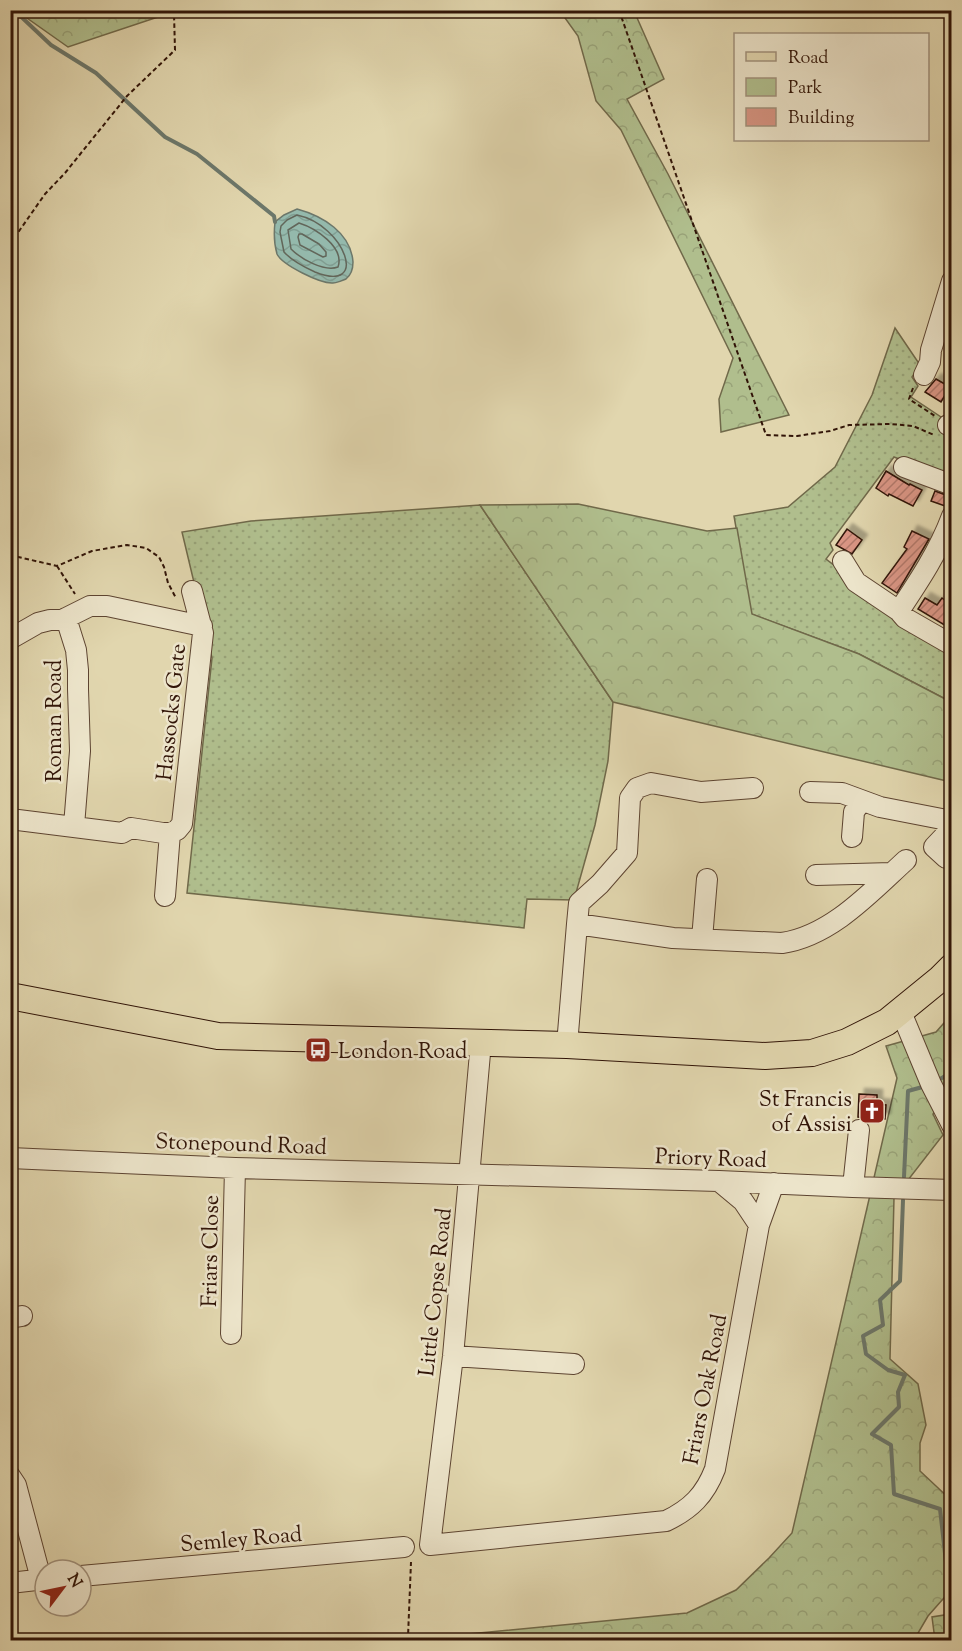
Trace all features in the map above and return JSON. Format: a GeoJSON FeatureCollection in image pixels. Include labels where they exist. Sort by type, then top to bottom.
{"type":"FeatureCollection","features":[{"type":"Feature","properties":{"kind":"main road"},"geometry":{"type":"LineString","coordinates":[[10,996],[218,1036],[567,1045],[765,1056],[812,1053],[847,1042],[887,1022],[901,1012],[951,967]]}},
{"type":"Feature","properties":{"kind":"street"},"geometry":{"type":"LineString","coordinates":[[924,375],[930,362],[938,327],[948,305],[951,281]]}},
{"type":"Feature","properties":{"kind":"street"},"geometry":{"type":"LineString","coordinates":[[904,467],[951,485]]}},
{"type":"Feature","properties":{"kind":"street"},"geometry":{"type":"LineString","coordinates":[[899,611],[927,569],[944,537],[951,516]]}},
{"type":"Feature","properties":{"kind":"street"},"geometry":{"type":"LineString","coordinates":[[843,561],[856,582],[899,611],[905,618],[951,645]]}},
{"type":"Feature","properties":{"kind":"street","name":"Hassocks Gate"},"geometry":{"type":"LineString","coordinates":[[165,896],[170,833],[182,824],[203,633],[192,624],[192,591]]}},
{"type":"Feature","properties":{"kind":"street"},"geometry":{"type":"LineString","coordinates":[[10,639],[38,623],[62,620],[90,606],[107,606],[192,624]]}},
{"type":"Feature","properties":{"kind":"street","name":"Roman Road"},"geometry":{"type":"LineString","coordinates":[[66,618],[76,650],[78,670],[80,751],[74,826]]}},
{"type":"Feature","properties":{"kind":"street"},"geometry":{"type":"LineString","coordinates":[[567,1045],[579,903],[600,884],[627,853],[630,798],[637,788],[651,783],[700,792],[753,788]]}},
{"type":"Feature","properties":{"kind":"street"},"geometry":{"type":"LineString","coordinates":[[810,792],[842,793],[880,807],[951,821]]}},
{"type":"Feature","properties":{"kind":"street"},"geometry":{"type":"LineString","coordinates":[[852,837],[854,812],[861,801]]}},
{"type":"Feature","properties":{"kind":"street"},"geometry":{"type":"LineString","coordinates":[[10,819],[122,832],[131,828],[170,833]]}},
{"type":"Feature","properties":{"kind":"street"},"geometry":{"type":"LineString","coordinates":[[946,858],[934,847],[951,828]]}},
{"type":"Feature","properties":{"kind":"street"},"geometry":{"type":"LineString","coordinates":[[578,924],[673,938],[782,943],[798,941],[842,917],[899,867],[816,875]]}},
{"type":"Feature","properties":{"kind":"street"},"geometry":{"type":"LineString","coordinates":[[702,939],[707,879]]}},
{"type":"Feature","properties":{"kind":"street"},"geometry":{"type":"LineString","coordinates":[[901,1012],[951,1125]]}},
{"type":"Feature","properties":{"kind":"street","name":"Little Copse Road"},"geometry":{"type":"LineString","coordinates":[[430,1545],[453,1356],[481,1042]]}},
{"type":"Feature","properties":{"kind":"street"},"geometry":{"type":"LineString","coordinates":[[853,1187],[859,1130]]}},
{"type":"Feature","properties":{"kind":"street","name":"Stonepound Road"},"geometry":{"type":"LineString","coordinates":[[10,1158],[470,1175]]}},
{"type":"Feature","properties":{"kind":"street","name":"Friars Close"},"geometry":{"type":"LineString","coordinates":[[231,1334],[235,1168]]}},
{"type":"Feature","properties":{"kind":"street","name":"Priory Road"},"geometry":{"type":"LineString","coordinates":[[470,1175],[951,1190]]}},
{"type":"Feature","properties":{"kind":"street"},"geometry":{"type":"LineString","coordinates":[[719,1181],[743,1201],[759,1225]]}},
{"type":"Feature","properties":{"kind":"street","name":"Friars Oak Road"},"geometry":{"type":"LineString","coordinates":[[430,1545],[666,1521],[681,1514],[696,1500],[708,1486],[715,1469],[759,1225],[774,1183]]}},
{"type":"Feature","properties":{"kind":"street"},"geometry":{"type":"LineString","coordinates":[[453,1356],[574,1364]]}},
{"type":"Feature","properties":{"kind":"street"},"geometry":{"type":"LineString","coordinates":[[10,1476],[16,1485],[37,1558]]}},
{"type":"Feature","properties":{"kind":"street","name":"Semley Road"},"geometry":{"type":"LineString","coordinates":[[93,1575],[404,1547]]}},
{"type":"Feature","properties":{"kind":"street"},"geometry":{"type":"LineString","coordinates":[[10,1583],[33,1580]]}},
{"type":"Feature","properties":{"kind":"path"},"geometry":{"type":"LineString","coordinates":[[10,244],[45,194],[65,173],[127,96],[174,50],[174,14],[186,10]]}},
{"type":"Feature","properties":{"kind":"path"},"geometry":{"type":"LineString","coordinates":[[619,10],[766,435],[797,436],[830,431],[849,425],[890,424],[947,430]]}},
{"type":"Feature","properties":{"kind":"path"},"geometry":{"type":"LineString","coordinates":[[924,375],[916,381],[909,399],[947,430]]}},
{"type":"Feature","properties":{"kind":"path"},"geometry":{"type":"LineString","coordinates":[[10,555],[57,566],[92,551],[127,545],[146,548],[159,557],[168,583],[192,624]]}},
{"type":"Feature","properties":{"kind":"path"},"geometry":{"type":"LineString","coordinates":[[57,566],[86,608]]}},
{"type":"Feature","properties":{"kind":"path"},"geometry":{"type":"LineString","coordinates":[[397,1641],[408,1637],[411,1561],[430,1545]]}},
{"type":"Feature","properties":{"kind":"green space"},"geometry":{"type":"Polygon","coordinates":[[[17,11],[176,11],[68,47],[17,11]]]}},
{"type":"Feature","properties":{"kind":"green space"},"geometry":{"type":"Polygon","coordinates":[[[560,11],[634,11],[664,79],[627,99],[668,174],[789,415],[721,432],[719,399],[733,358],[621,130],[596,101],[578,36],[560,11]]]}},
{"type":"Feature","properties":{"kind":"green space"},"geometry":{"type":"Polygon","coordinates":[[[895,328],[920,365],[912,377],[918,386],[911,397],[944,419],[951,432],[951,480],[894,457],[830,543],[833,550],[826,559],[951,654],[951,702],[859,654],[751,614],[734,516],[788,507],[835,467],[872,395],[895,328]]]}},
{"type":"Feature","properties":{"kind":"green space"},"geometry":{"type":"Polygon","coordinates":[[[578,504],[707,531],[737,528],[752,614],[859,654],[951,702],[951,782],[613,702],[480,505],[578,504]]]}},
{"type":"Feature","properties":{"kind":"green space"},"geometry":{"type":"Polygon","coordinates":[[[480,505],[613,702],[608,761],[595,825],[574,900],[527,899],[524,928],[187,893],[212,658],[182,532],[251,521],[480,505]]]}},
{"type":"Feature","properties":{"kind":"green space"},"geometry":{"type":"Polygon","coordinates":[[[951,1015],[951,1090],[933,1114],[943,1135],[894,1198],[890,1359],[918,1384],[926,1425],[920,1443],[920,1471],[952,1501],[951,1590],[928,1616],[914,1640],[406,1640],[687,1613],[736,1590],[792,1533],[897,1078],[886,1046],[936,1032],[951,1015]]]}},
{"type":"Feature","properties":{"kind":"green space"},"geometry":{"type":"Polygon","coordinates":[[[951,1614],[951,1640],[935,1640],[932,1617],[951,1614]]]}},
{"type":"Feature","properties":{"kind":"water"},"geometry":{"type":"Polygon","coordinates":[[[297,209],[326,221],[347,242],[353,262],[346,279],[333,283],[320,280],[302,273],[277,254],[274,238],[275,222],[297,209]]]}},
{"type":"Feature","properties":{"kind":"building"},"geometry":{"type":"Polygon","coordinates":[[[936,379],[950,387],[941,402],[925,392],[936,379]]]}},
{"type":"Feature","properties":{"kind":"building"},"geometry":{"type":"Polygon","coordinates":[[[886,471],[922,490],[913,506],[889,494],[888,496],[876,488],[886,471]]]}},
{"type":"Feature","properties":{"kind":"building"},"geometry":{"type":"Polygon","coordinates":[[[935,491],[951,497],[948,505],[931,501],[935,491]]]}},
{"type":"Feature","properties":{"kind":"building"},"geometry":{"type":"Polygon","coordinates":[[[847,529],[862,540],[852,554],[836,545],[847,529]]]}},
{"type":"Feature","properties":{"kind":"building"},"geometry":{"type":"Polygon","coordinates":[[[912,531],[929,539],[897,593],[882,583],[907,549],[904,547],[912,531]]]}},
{"type":"Feature","properties":{"kind":"building"},"geometry":{"type":"Polygon","coordinates":[[[925,598],[937,605],[942,598],[951,605],[951,629],[918,609],[925,598]]]}},
{"type":"Feature","properties":{"kind":"building","name":"St Francis of Assisi"},"geometry":{"type":"Polygon","coordinates":[[[859,1094],[877,1095],[877,1104],[886,1105],[885,1119],[858,1117],[859,1094]]]}},
{"type":"Feature","properties":{"kind":"waterway"},"geometry":{"type":"LineString","coordinates":[[14,10],[51,45],[96,73],[165,137],[197,154],[274,216],[275,222]]}},
{"type":"Feature","properties":{"kind":"waterway"},"geometry":{"type":"LineString","coordinates":[[935,1082],[952,1072]]}},
{"type":"Feature","properties":{"kind":"waterway"},"geometry":{"type":"LineString","coordinates":[[904,1177],[908,1091],[926,1086]]}},
{"type":"Feature","properties":{"kind":"waterway"},"geometry":{"type":"LineString","coordinates":[[903,1200],[900,1281],[880,1300],[883,1325],[863,1336],[866,1354],[888,1370],[905,1375],[898,1392],[899,1407],[872,1434],[891,1445],[894,1494],[940,1509],[949,1589],[947,1640]]}},
{"type":"Feature","properties":{"kind":"place","name":"London Road"},"geometry":{"type":"Point","coordinates":[318,1050]}},
{"type":"Feature","properties":{"kind":"place","name":"St Francis of Assisi"},"geometry":{"type":"Point","coordinates":[872,1111]}}]}
